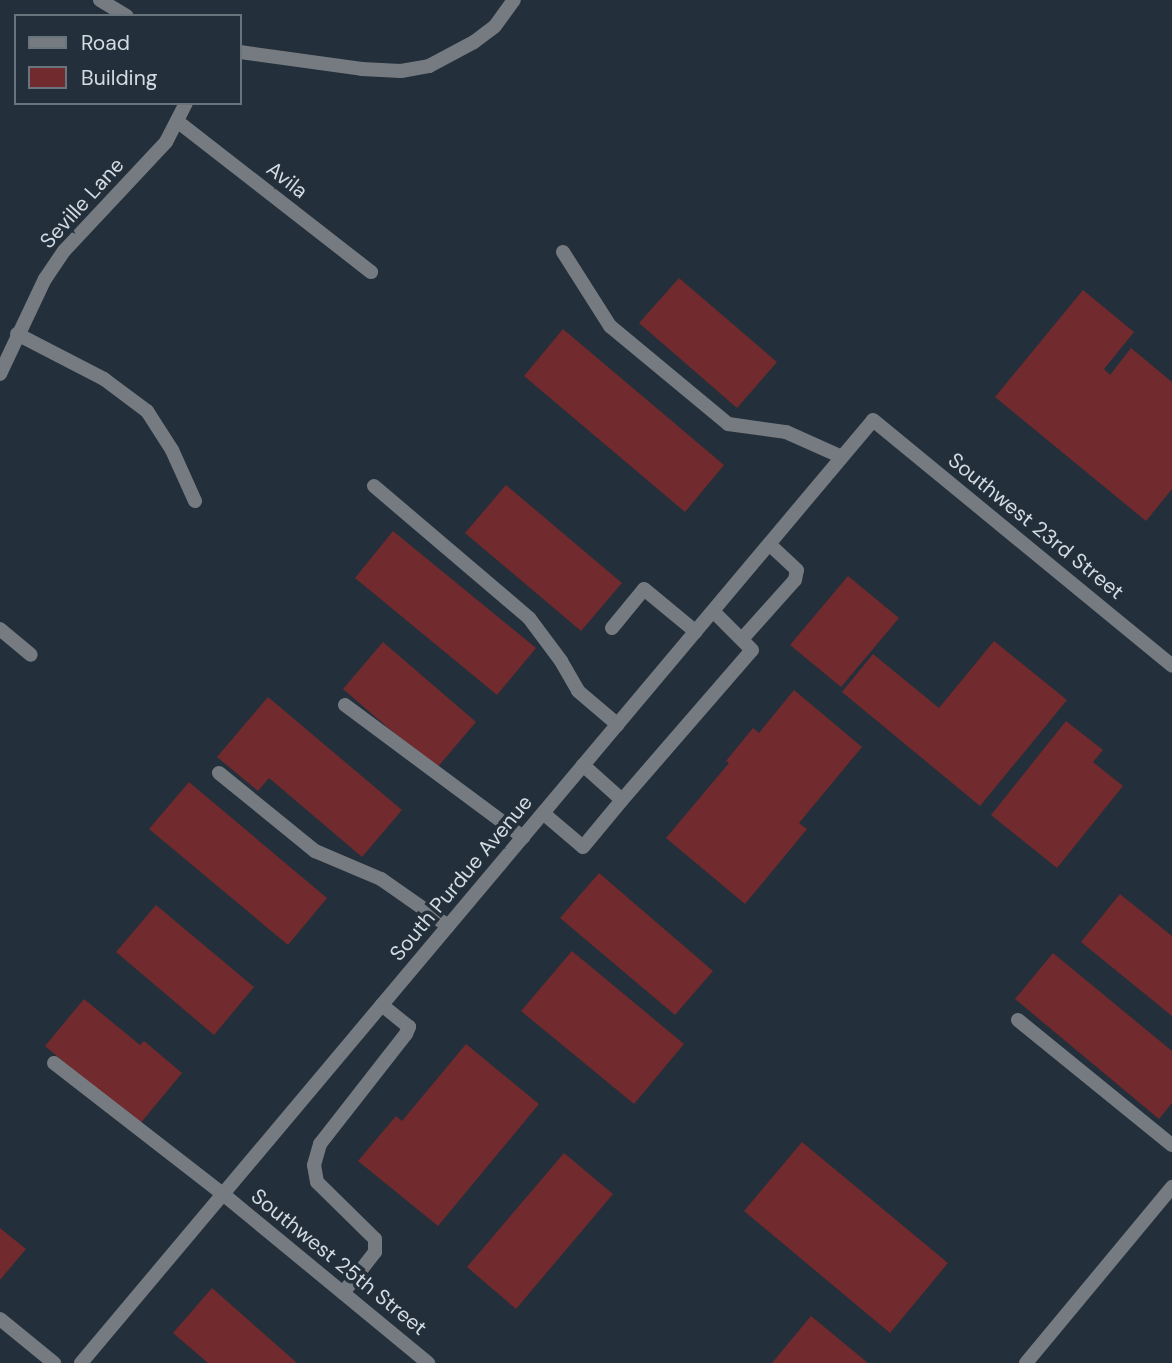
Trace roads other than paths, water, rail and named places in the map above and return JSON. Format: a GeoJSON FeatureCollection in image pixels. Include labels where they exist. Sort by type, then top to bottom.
{"type":"FeatureCollection","features":[{"type":"Feature","properties":{"kind":"street"},"geometry":{"type":"LineString","coordinates":[[100,0],[124,14]]}},
{"type":"Feature","properties":{"kind":"street"},"geometry":{"type":"LineString","coordinates":[[242,52],[401,72],[449,58],[495,26],[514,0]]}},
{"type":"Feature","properties":{"kind":"street","name":"Seville Lane"},"geometry":{"type":"LineString","coordinates":[[0,374],[45,279],[64,251],[166,142],[185,105]]}},
{"type":"Feature","properties":{"kind":"street","name":"Avila"},"geometry":{"type":"LineString","coordinates":[[177,121],[372,272]]}},
{"type":"Feature","properties":{"kind":"street"},"geometry":{"type":"LineString","coordinates":[[563,252],[610,326],[728,424],[786,432],[842,457]]}},
{"type":"Feature","properties":{"kind":"street"},"geometry":{"type":"LineString","coordinates":[[17,334],[104,379],[147,411],[172,450],[195,501]]}},
{"type":"Feature","properties":{"kind":"street","name":"South Purdue Avenue"},"geometry":{"type":"LineString","coordinates":[[80,1363],[873,420]]}},
{"type":"Feature","properties":{"kind":"street","name":"Southwest 23rd Street"},"geometry":{"type":"LineString","coordinates":[[873,420],[1172,666]]}},
{"type":"Feature","properties":{"kind":"street"},"geometry":{"type":"LineString","coordinates":[[374,486],[529,618],[561,661],[578,691],[618,724]]}},
{"type":"Feature","properties":{"kind":"street"},"geometry":{"type":"LineString","coordinates":[[742,639],[795,580],[797,570],[769,544]]}},
{"type":"Feature","properties":{"kind":"street"},"geometry":{"type":"LineString","coordinates":[[612,628],[643,589],[696,632]]}},
{"type":"Feature","properties":{"kind":"street"},"geometry":{"type":"LineString","coordinates":[[543,813],[583,846],[752,650],[713,611]]}},
{"type":"Feature","properties":{"kind":"street"},"geometry":{"type":"LineString","coordinates":[[0,629],[31,655]]}},
{"type":"Feature","properties":{"kind":"street"},"geometry":{"type":"LineString","coordinates":[[345,705],[523,838]]}},
{"type":"Feature","properties":{"kind":"street"},"geometry":{"type":"LineString","coordinates":[[583,765],[622,800]]}},
{"type":"Feature","properties":{"kind":"street"},"geometry":{"type":"LineString","coordinates":[[219,773],[315,851],[381,879],[448,926]]}},
{"type":"Feature","properties":{"kind":"street"},"geometry":{"type":"LineString","coordinates":[[343,1293],[375,1252],[375,1238],[317,1182],[314,1165],[320,1144],[409,1027],[382,1005]]}},
{"type":"Feature","properties":{"kind":"street"},"geometry":{"type":"LineString","coordinates":[[1018,1020],[1172,1145]]}},
{"type":"Feature","properties":{"kind":"street","name":"Southwest 25th Street"},"geometry":{"type":"LineString","coordinates":[[54,1063],[223,1194],[428,1363]]}},
{"type":"Feature","properties":{"kind":"street"},"geometry":{"type":"LineString","coordinates":[[1026,1363],[1172,1187]]}},
{"type":"Feature","properties":{"kind":"street"},"geometry":{"type":"LineString","coordinates":[[0,1319],[54,1363]]}}]}
